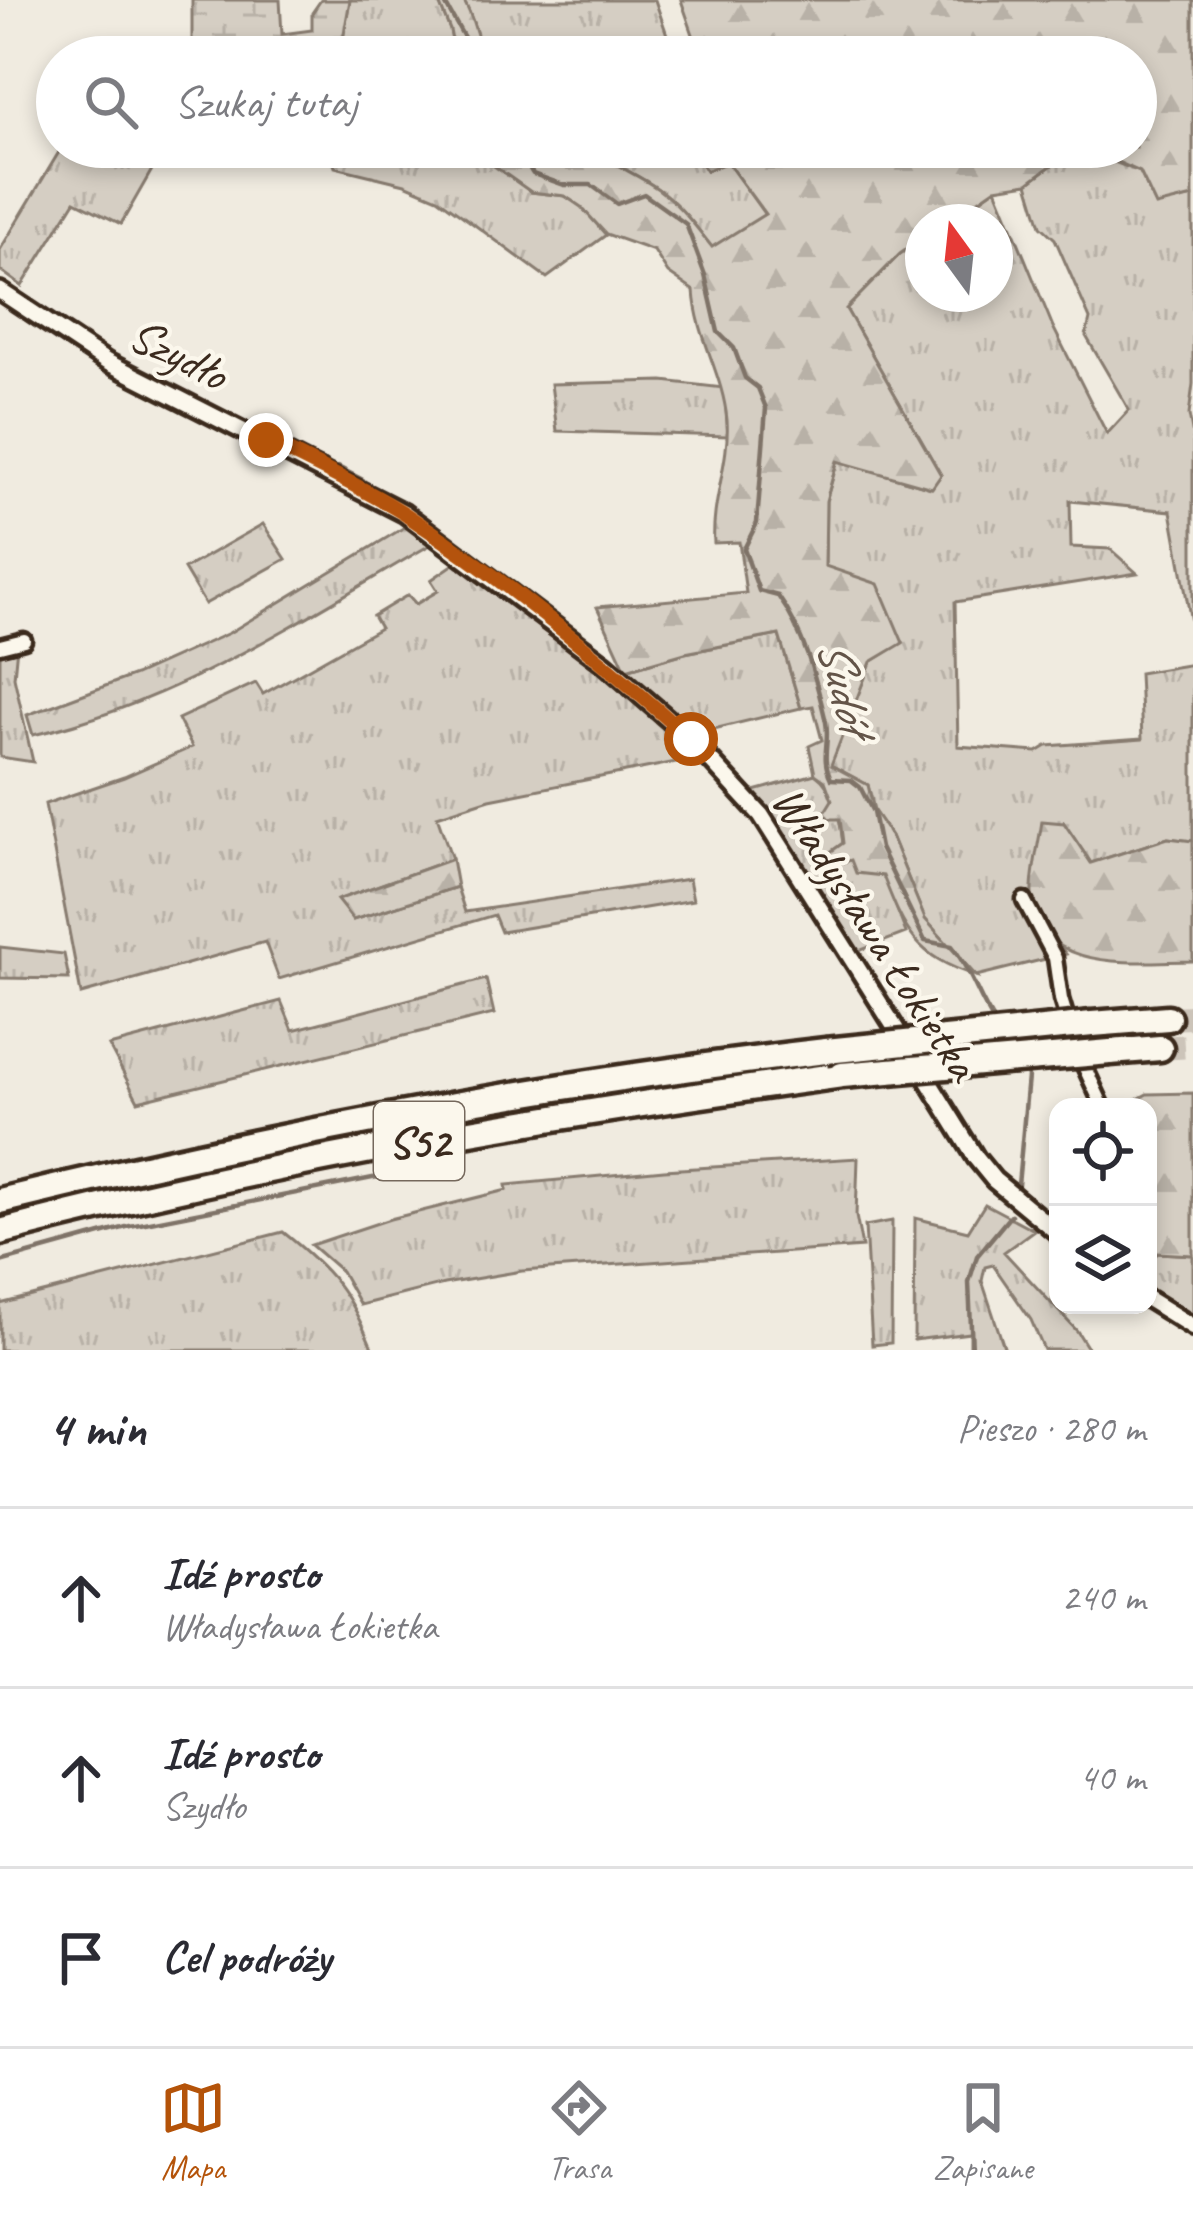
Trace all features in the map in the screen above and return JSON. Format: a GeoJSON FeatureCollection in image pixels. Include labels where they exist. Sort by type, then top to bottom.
{"type":"FeatureCollection","features":[{"type":"Feature","properties":{"kind":"highway","name":"S52"},"geometry":{"type":"LineString","coordinates":[[0,1201],[231,1146],[563,1084],[826,1051],[1168,1018]]}},
{"type":"Feature","properties":{"kind":"highway","name":"S52"},"geometry":{"type":"LineString","coordinates":[[0,1232],[202,1184],[433,1138],[842,1076],[1160,1048]]}},
{"type":"Feature","properties":{"kind":"street","name":"Szydło"},"geometry":{"type":"LineString","coordinates":[[0,291],[107,362],[329,473]]}},
{"type":"Feature","properties":{"kind":"street","name":"Władysława Łokietka"},"geometry":{"type":"LineString","coordinates":[[329,473],[404,514],[518,596],[605,664],[709,757],[794,861],[976,1158],[1006,1191],[1049,1225]]}},
{"type":"Feature","properties":{"kind":"street"},"geometry":{"type":"LineString","coordinates":[[0,646],[24,640]]}},
{"type":"Feature","properties":{"kind":"street"},"geometry":{"type":"LineString","coordinates":[[1024,900],[1055,958],[1075,1046],[1099,1098]]}},
{"type":"Feature","properties":{"kind":"street"},"geometry":{"type":"LineString","coordinates":[[1157,1305],[1193,1327]]}},
{"type":"Feature","properties":{"kind":"green space"},"geometry":{"type":"Polygon","coordinates":[[[192,0],[280,0],[282,34],[312,30],[312,13],[321,0],[350,0],[344,36],[192,36],[192,0]]]}},
{"type":"Feature","properties":{"kind":"green space"},"geometry":{"type":"Polygon","coordinates":[[[350,0],[438,0],[451,36],[344,36],[350,0]]]}},
{"type":"Feature","properties":{"kind":"green space"},"geometry":{"type":"Polygon","coordinates":[[[438,0],[463,0],[477,36],[451,36],[438,0]]]}},
{"type":"Feature","properties":{"kind":"green space"},"geometry":{"type":"Polygon","coordinates":[[[463,0],[655,0],[667,36],[477,36],[463,0]]]}},
{"type":"Feature","properties":{"kind":"green space"},"geometry":{"type":"Polygon","coordinates":[[[681,0],[1193,0],[1193,197],[1156,206],[1140,172],[1131,168],[1157,168],[1157,36],[694,36],[681,0]]]}},
{"type":"Feature","properties":{"kind":"green space"},"geometry":{"type":"Polygon","coordinates":[[[49,168],[153,168],[121,224],[75,201],[22,286],[0,270],[0,250],[49,168]]]}},
{"type":"Feature","properties":{"kind":"green space"},"geometry":{"type":"Polygon","coordinates":[[[339,168],[500,168],[531,192],[565,196],[581,206],[606,235],[547,278],[438,198],[405,184],[339,168]]]}},
{"type":"Feature","properties":{"kind":"green space"},"geometry":{"type":"Polygon","coordinates":[[[497,168],[623,168],[666,195],[712,247],[765,214],[731,168],[1048,168],[1028,183],[996,188],[973,204],[905,204],[905,251],[846,309],[941,475],[932,488],[837,461],[826,501],[825,566],[878,584],[903,643],[871,662],[831,765],[868,785],[874,811],[891,836],[925,919],[976,976],[939,960],[915,939],[883,876],[856,873],[851,860],[825,867],[819,860],[843,843],[840,819],[829,819],[824,813],[832,800],[825,781],[815,774],[809,746],[822,740],[813,706],[801,708],[779,635],[626,670],[597,607],[746,593],[739,542],[714,543],[727,420],[694,291],[668,273],[654,251],[606,234],[565,196],[531,192],[497,168]]]}},
{"type":"Feature","properties":{"kind":"green space"},"geometry":{"type":"Polygon","coordinates":[[[623,168],[731,168],[765,215],[712,248],[687,216],[650,183],[623,168]]]}},
{"type":"Feature","properties":{"kind":"green space"},"geometry":{"type":"Polygon","coordinates":[[[1048,168],[1130,168],[1140,172],[1156,205],[1193,197],[1189,415],[1193,436],[1193,633],[1171,511],[1070,501],[1071,547],[1110,549],[1137,573],[955,602],[958,746],[1037,752],[1047,746],[1142,739],[1139,673],[1193,664],[1193,841],[1168,838],[1091,863],[1064,823],[1042,925],[1066,954],[976,976],[925,919],[891,836],[874,811],[868,785],[830,765],[871,662],[903,642],[825,567],[826,501],[838,460],[931,488],[941,475],[846,309],[905,251],[905,312],[1013,312],[1013,229],[1053,327],[1107,434],[1129,410],[1086,336],[1090,319],[1055,239],[1041,226],[1028,183],[1048,168]]]}},
{"type":"Feature","properties":{"kind":"green space"},"geometry":{"type":"Polygon","coordinates":[[[996,188],[1003,204],[973,204],[996,188]]]}},
{"type":"Feature","properties":{"kind":"green space"},"geometry":{"type":"Polygon","coordinates":[[[663,381],[724,388],[728,436],[557,431],[551,384],[663,381]]]}},
{"type":"Feature","properties":{"kind":"green space"},"geometry":{"type":"Polygon","coordinates":[[[263,524],[286,559],[205,604],[184,569],[263,524]]]}},
{"type":"Feature","properties":{"kind":"green space"},"geometry":{"type":"Polygon","coordinates":[[[408,525],[430,545],[287,629],[138,702],[33,735],[27,715],[229,633],[408,525]]]}},
{"type":"Feature","properties":{"kind":"green space"},"geometry":{"type":"Polygon","coordinates":[[[454,564],[611,681],[696,758],[490,799],[437,816],[452,859],[338,900],[353,920],[457,887],[465,912],[689,879],[693,900],[501,932],[494,915],[279,979],[265,942],[81,994],[45,804],[192,747],[178,719],[256,683],[263,694],[380,628],[373,616],[408,595],[416,604],[438,591],[431,580],[454,564]]]}},
{"type":"Feature","properties":{"kind":"green space"},"geometry":{"type":"Polygon","coordinates":[[[779,635],[801,708],[697,733],[626,670],[685,653],[779,635]]]}},
{"type":"Feature","properties":{"kind":"green space"},"geometry":{"type":"Polygon","coordinates":[[[17,646],[14,677],[33,762],[0,757],[0,651],[17,646]]]}},
{"type":"Feature","properties":{"kind":"green space"},"geometry":{"type":"Polygon","coordinates":[[[815,774],[832,796],[843,843],[820,860],[825,867],[851,860],[884,876],[906,933],[859,951],[751,792],[815,774]]]}},
{"type":"Feature","properties":{"kind":"green space"},"geometry":{"type":"Polygon","coordinates":[[[1042,821],[1064,823],[1091,863],[1168,838],[1193,841],[1193,961],[1094,958],[1052,939],[1038,921],[1032,895],[1042,821]]]}},
{"type":"Feature","properties":{"kind":"green space"},"geometry":{"type":"Polygon","coordinates":[[[452,859],[457,887],[353,920],[337,900],[452,859]]]}},
{"type":"Feature","properties":{"kind":"green space"},"geometry":{"type":"Polygon","coordinates":[[[0,947],[64,954],[69,979],[0,978],[0,947]]]}},
{"type":"Feature","properties":{"kind":"green space"},"geometry":{"type":"Polygon","coordinates":[[[486,979],[494,1014],[138,1101],[109,1046],[281,1001],[293,1030],[486,979]]]}},
{"type":"Feature","properties":{"kind":"green space"},"geometry":{"type":"Polygon","coordinates":[[[1193,1093],[1193,1255],[1157,1254],[1157,1098],[1140,1098],[1193,1093]]]}},
{"type":"Feature","properties":{"kind":"green space"},"geometry":{"type":"Polygon","coordinates":[[[858,1158],[856,1216],[862,1247],[522,1271],[360,1305],[341,1271],[311,1245],[390,1219],[507,1190],[506,1185],[858,1158]]]}},
{"type":"Feature","properties":{"kind":"green space"},"geometry":{"type":"Polygon","coordinates":[[[985,1204],[1034,1230],[1004,1252],[1049,1301],[1049,1314],[1061,1314],[1089,1350],[1044,1350],[1031,1320],[993,1265],[985,1267],[982,1281],[1005,1350],[970,1350],[970,1333],[914,1340],[915,1218],[968,1231],[985,1204]]]}},
{"type":"Feature","properties":{"kind":"green space"},"geometry":{"type":"Polygon","coordinates":[[[892,1221],[891,1343],[872,1345],[865,1226],[892,1221]]]}},
{"type":"Feature","properties":{"kind":"green space"},"geometry":{"type":"Polygon","coordinates":[[[283,1232],[337,1284],[373,1350],[0,1350],[0,1304],[283,1232]]]}},
{"type":"Feature","properties":{"kind":"green space"},"geometry":{"type":"Polygon","coordinates":[[[1157,1254],[1193,1255],[1193,1317],[1157,1293],[1157,1254]]]}},
{"type":"Feature","properties":{"kind":"waterway","name":"Sudół"},"geometry":{"type":"LineString","coordinates":[[443,0],[463,36]]}},
{"type":"Feature","properties":{"kind":"waterway","name":"Sudół"},"geometry":{"type":"LineString","coordinates":[[529,168],[533,174],[564,185],[591,185],[617,204],[644,194],[686,224],[705,275],[718,332],[734,348],[745,378],[758,388],[766,408],[757,523],[744,549],[759,591],[778,596],[802,640],[826,722],[831,779],[851,780],[860,787],[873,812],[880,848],[925,941],[952,946],[995,1023]]}},
{"type":"Feature","properties":{"kind":"waterway"},"geometry":{"type":"LineString","coordinates":[[322,460],[327,462]]}},
{"type":"Feature","properties":{"kind":"waterway"},"geometry":{"type":"LineString","coordinates":[[338,467],[363,480]]}},
{"type":"Feature","properties":{"kind":"waterway","name":"Sudół"},"geometry":{"type":"LineString","coordinates":[[1018,1185],[1028,1077],[1025,1065]]}},
{"type":"Feature","properties":{"kind":"waterway"},"geometry":{"type":"LineString","coordinates":[[0,1262],[130,1226],[403,1172]]}},
{"type":"Feature","properties":{"kind":"waterway","name":"Sudół"},"geometry":{"type":"LineString","coordinates":[[972,1350],[969,1282],[977,1256],[1011,1215]]}},
{"type":"Feature","properties":{"kind":"tunnel"},"geometry":{"type":"LineString","coordinates":[[1168,1018],[1193,1017]]}},
{"type":"Feature","properties":{"kind":"tunnel"},"geometry":{"type":"LineString","coordinates":[[1160,1048],[1193,1046]]}},
{"type":"Feature","properties":{"kind":"route"},"geometry":{"type":"LineString","coordinates":[[266,440],[425,528],[605,664],[691,739]]}}]}
